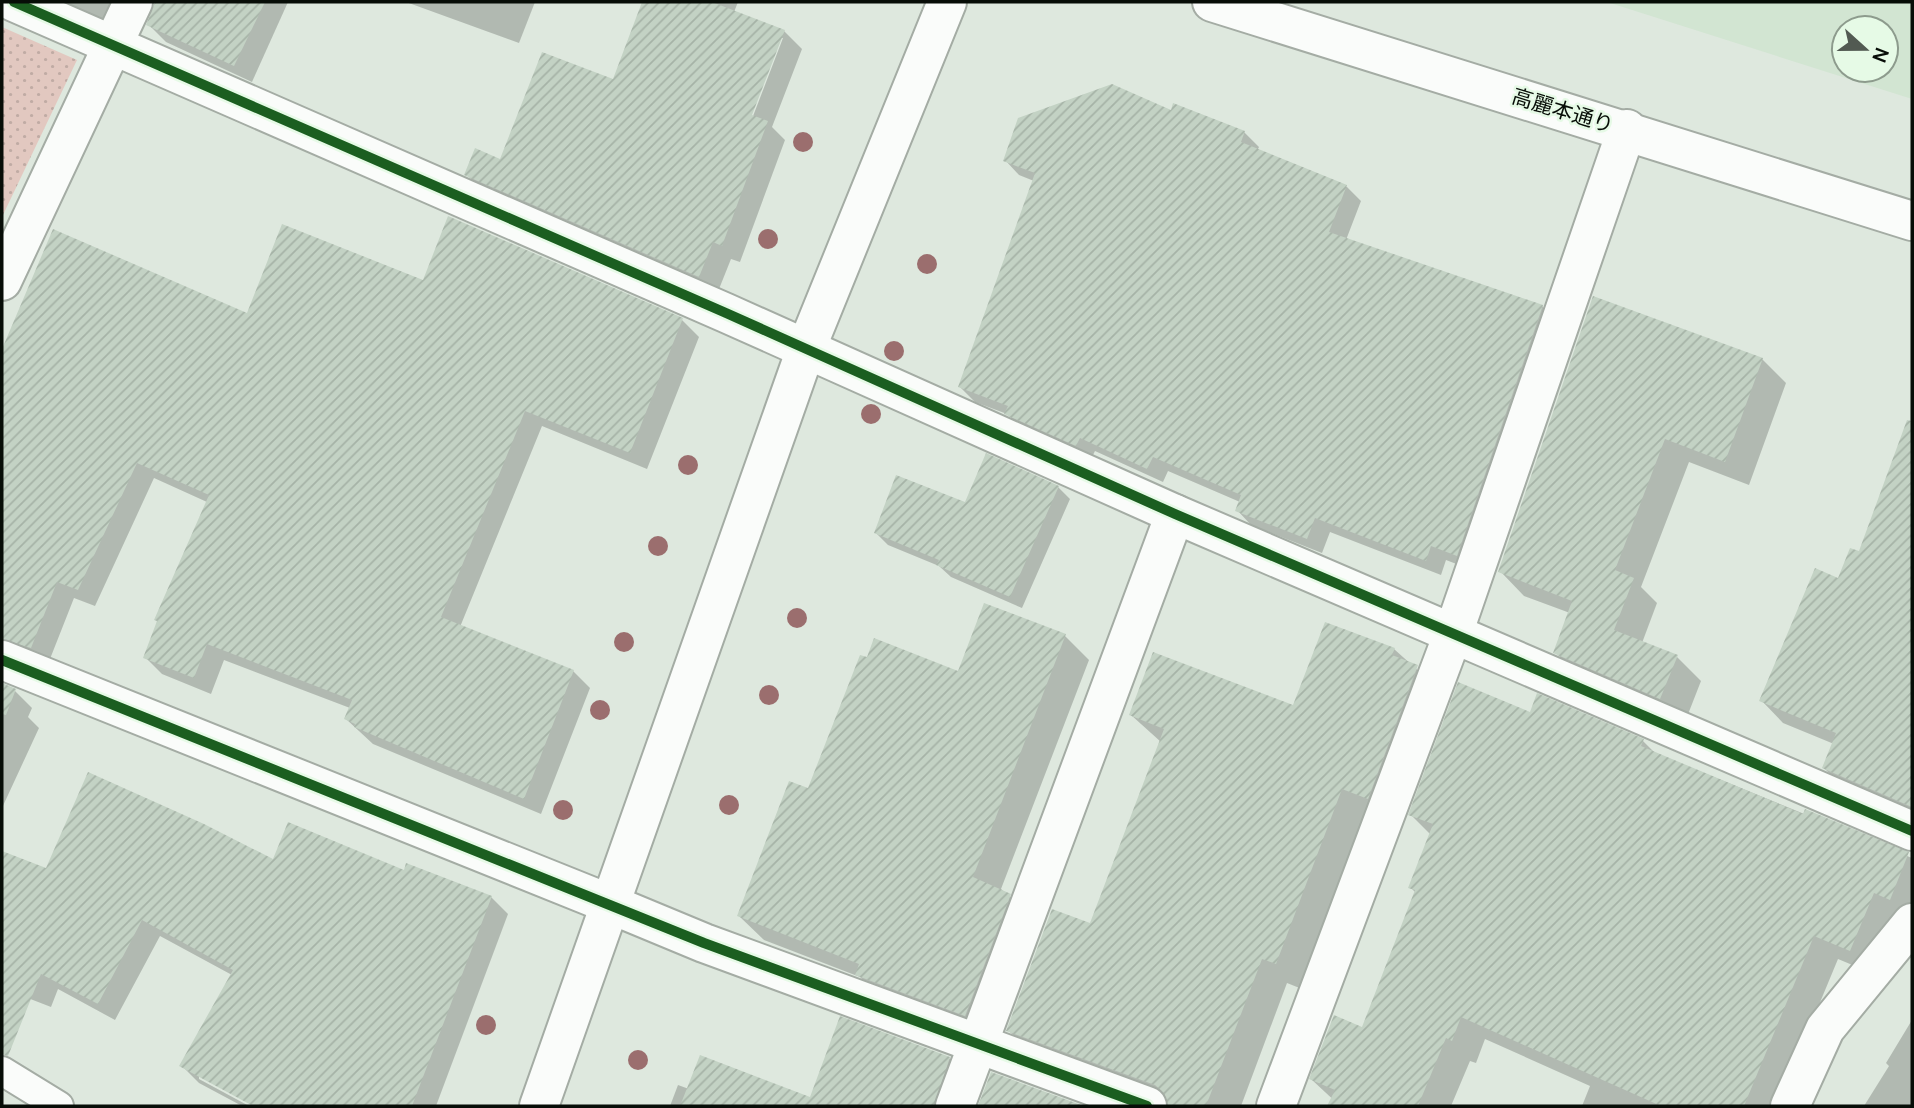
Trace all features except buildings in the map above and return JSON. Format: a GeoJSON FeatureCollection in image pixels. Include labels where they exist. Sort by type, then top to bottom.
{"type":"FeatureCollection","features":[{"type":"Feature","properties":{"kind":"street"},"geometry":{"type":"LineString","coordinates":[[14,2],[1175,514],[1912,831]]}},
{"type":"Feature","properties":{"kind":"street"},"geometry":{"type":"LineString","coordinates":[[2,281],[133,2]]}},
{"type":"Feature","properties":{"kind":"street"},"geometry":{"type":"LineString","coordinates":[[539,1106],[806,349],[947,2]]}},
{"type":"Feature","properties":{"kind":"street","name":"高麗本通り"},"geometry":{"type":"LineString","coordinates":[[1213,2],[1912,221]]}},
{"type":"Feature","properties":{"kind":"street"},"geometry":{"type":"LineString","coordinates":[[1276,1106],[1453,634],[1627,130]]}},
{"type":"Feature","properties":{"kind":"street"},"geometry":{"type":"LineString","coordinates":[[955,1106],[1175,514]]}},
{"type":"Feature","properties":{"kind":"street"},"geometry":{"type":"LineString","coordinates":[[2,660],[704,943],[1147,1106]]}},
{"type":"Feature","properties":{"kind":"street"},"geometry":{"type":"LineString","coordinates":[[1790,1106],[1825,1029],[1912,923]]}},
{"type":"Feature","properties":{"kind":"lane"},"geometry":{"type":"LineString","coordinates":[[2,1071],[59,1106]]}},
{"type":"Feature","properties":{"kind":"shaded area"},"geometry":{"type":"Polygon","coordinates":[[[1607,2],[1912,2],[1912,99],[1865,84],[1900,84],[1900,14],[1830,14],[1830,73],[1607,2]]]}},
{"type":"Feature","properties":{"kind":"shaded area"},"geometry":{"type":"Polygon","coordinates":[[[2,27],[77,60],[2,217],[2,27]]]}},
{"type":"Feature","properties":{"kind":"cycle path"},"geometry":{"type":"LineString","coordinates":[[14,2],[726,313],[1175,514],[1912,831]]}},
{"type":"Feature","properties":{"kind":"cycle path"},"geometry":{"type":"LineString","coordinates":[[2,660],[704,943],[1147,1106]]}}]}
